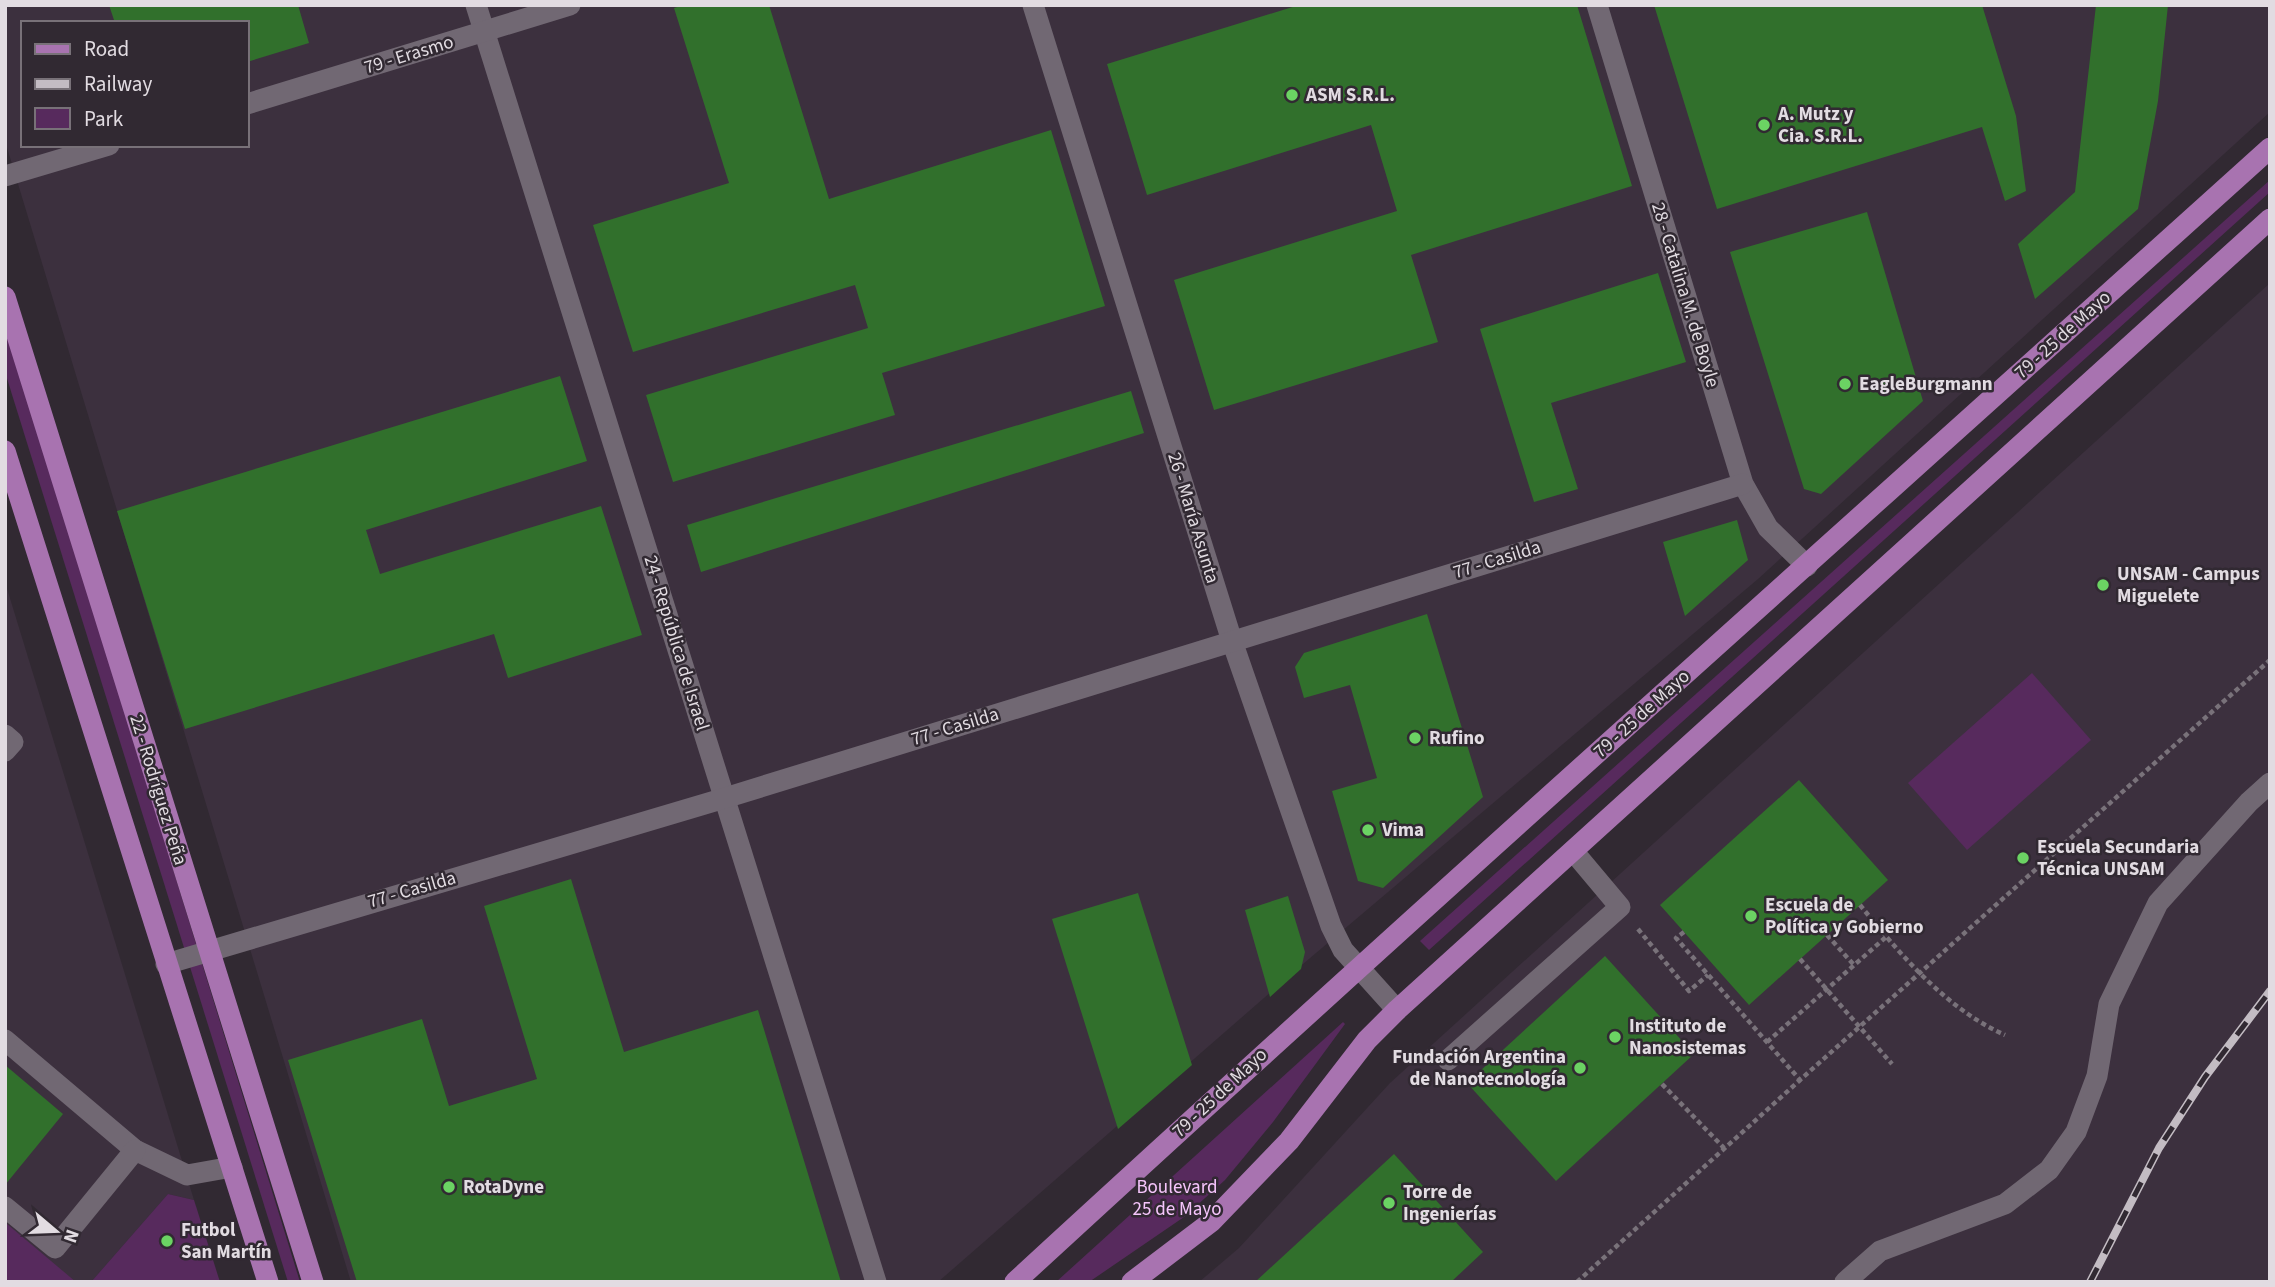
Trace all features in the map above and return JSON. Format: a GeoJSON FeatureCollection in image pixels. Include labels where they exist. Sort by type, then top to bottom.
{"type":"FeatureCollection","features":[{"type":"Feature","properties":{"kind":"main road","name":"79 - 25 de Mayo"},"geometry":{"type":"LineString","coordinates":[[1015,1282],[1357,967],[2270,148]]}},
{"type":"Feature","properties":{"kind":"main road"},"geometry":{"type":"LineString","coordinates":[[1132,1282],[1211,1222],[1289,1141],[1367,1040],[1396,1010],[2270,219]]}},
{"type":"Feature","properties":{"kind":"main road","name":"22 - Rodríguez Peña"},"geometry":{"type":"LineString","coordinates":[[5,297],[313,1282]]}},
{"type":"Feature","properties":{"kind":"main road"},"geometry":{"type":"LineString","coordinates":[[5,451],[268,1282]]}},
{"type":"Feature","properties":{"kind":"street","name":"24 - República de Israel"},"geometry":{"type":"LineString","coordinates":[[476,5],[876,1282]]}},
{"type":"Feature","properties":{"kind":"street","name":"79 - Erasmo"},"geometry":{"type":"LineString","coordinates":[[248,104],[570,5]]}},
{"type":"Feature","properties":{"kind":"street","name":"26 - María Asunta"},"geometry":{"type":"LineString","coordinates":[[1033,5],[1232,641],[1331,926],[1343,950],[1396,1010]]}},
{"type":"Feature","properties":{"kind":"street","name":"28 - Catalina M. de Boyle"},"geometry":{"type":"LineString","coordinates":[[1597,5],[1743,484],[1768,528],[1807,566]]}},
{"type":"Feature","properties":{"kind":"street"},"geometry":{"type":"LineString","coordinates":[[5,176],[102,147]]}},
{"type":"Feature","properties":{"kind":"street","name":"77 - Casilda"},"geometry":{"type":"LineString","coordinates":[[166,964],[725,798],[1743,484]]}},
{"type":"Feature","properties":{"kind":"street"},"geometry":{"type":"LineString","coordinates":[[5,735],[13,741],[5,751]]}},
{"type":"Feature","properties":{"kind":"street"},"geometry":{"type":"LineString","coordinates":[[1845,1282],[1880,1251],[2005,1204],[2049,1170],[2076,1132],[2097,1076],[2109,1004],[2158,903],[2249,802],[2270,783]]}},
{"type":"Feature","properties":{"kind":"street"},"geometry":{"type":"LineString","coordinates":[[1448,1060],[1620,906],[1573,851]]}},
{"type":"Feature","properties":{"kind":"street"},"geometry":{"type":"LineString","coordinates":[[5,1040],[135,1150],[187,1175],[232,1167]]}},
{"type":"Feature","properties":{"kind":"street"},"geometry":{"type":"LineString","coordinates":[[5,1206],[55,1248],[135,1150]]}},
{"type":"Feature","properties":{"kind":"path"},"geometry":{"type":"LineString","coordinates":[[1577,1282],[2270,660]]}},
{"type":"Feature","properties":{"kind":"path"},"geometry":{"type":"LineString","coordinates":[[1860,905],[1920,975],[1986,1026],[2005,1035]]}},
{"type":"Feature","properties":{"kind":"path"},"geometry":{"type":"LineString","coordinates":[[1620,906],[1689,991],[1708,975]]}},
{"type":"Feature","properties":{"kind":"path"},"geometry":{"type":"LineString","coordinates":[[1684,932],[1676,938],[1800,1080]]}},
{"type":"Feature","properties":{"kind":"path"},"geometry":{"type":"LineString","coordinates":[[1826,935],[1854,965]]}},
{"type":"Feature","properties":{"kind":"path"},"geometry":{"type":"LineString","coordinates":[[1767,1042],[1886,937]]}},
{"type":"Feature","properties":{"kind":"path"},"geometry":{"type":"LineString","coordinates":[[1800,959],[1892,1064]]}},
{"type":"Feature","properties":{"kind":"path"},"geometry":{"type":"LineString","coordinates":[[1662,1084],[1724,1148]]}},
{"type":"Feature","properties":{"kind":"shaded area"},"geometry":{"type":"Polygon","coordinates":[[[5,5],[2270,5],[2270,112],[1758,579],[1303,964],[938,1282],[351,1282],[5,141],[5,5]]]}},
{"type":"Feature","properties":{"kind":"shaded area","name":"UNSAM - Campus Miguelete"},"geometry":{"type":"Polygon","coordinates":[[[2270,283],[2270,1282],[1199,1282],[1239,1248],[1390,1083],[2270,283]]]}},
{"type":"Feature","properties":{"kind":"shaded area"},"geometry":{"type":"Polygon","coordinates":[[[5,582],[194,1200],[168,1194],[91,1282],[76,1282],[5,1226],[5,582]]]}},
{"type":"Feature","properties":{"kind":"green space"},"geometry":{"type":"Polygon","coordinates":[[[2270,180],[2270,192],[1429,950],[1420,941],[2270,180]]]}},
{"type":"Feature","properties":{"kind":"green space"},"geometry":{"type":"Polygon","coordinates":[[[5,323],[300,1282],[288,1282],[5,372],[5,323]]]}},
{"type":"Feature","properties":{"kind":"green space"},"geometry":{"type":"Polygon","coordinates":[[[2032,673],[2091,740],[1967,850],[1908,783],[2032,673]]]}},
{"type":"Feature","properties":{"kind":"green space","name":"Boulevard 25 de Mayo"},"geometry":{"type":"Polygon","coordinates":[[[1343,1022],[1345,1024],[1273,1122],[1225,1180],[1184,1217],[1089,1282],[1056,1282],[1343,1022]]]}},
{"type":"Feature","properties":{"kind":"green space","name":"Futbol San Martín"},"geometry":{"type":"Polygon","coordinates":[[[168,1194],[194,1200],[220,1282],[91,1282],[168,1194]]]}},
{"type":"Feature","properties":{"kind":"green space"},"geometry":{"type":"Polygon","coordinates":[[[7,1224],[76,1282],[5,1282],[7,1224]]]}},
{"type":"Feature","properties":{"kind":"building"},"geometry":{"type":"Polygon","coordinates":[[[109,5],[298,5],[309,43],[248,62],[248,21],[114,21],[109,5]]]}},
{"type":"Feature","properties":{"kind":"building"},"geometry":{"type":"Polygon","coordinates":[[[684,5],[769,5],[829,199],[1051,130],[1105,306],[882,373],[895,415],[673,482],[646,395],[868,328],[855,285],[633,352],[593,225],[729,183],[674,8],[684,5]]]}},
{"type":"Feature","properties":{"kind":"building"},"geometry":{"type":"Polygon","coordinates":[[[1299,5],[1577,5],[1632,186],[1411,255],[1438,342],[1214,410],[1174,280],[1397,211],[1371,125],[1147,195],[1107,64],[1299,5]]]}},
{"type":"Feature","properties":{"kind":"building","name":"A. Mutz y Cia. S.R.L."},"geometry":{"type":"Polygon","coordinates":[[[1654,5],[1982,5],[2016,116],[2026,191],[2005,201],[1982,127],[1717,209],[1654,5]]]}},
{"type":"Feature","properties":{"kind":"building"},"geometry":{"type":"Polygon","coordinates":[[[2096,5],[2168,5],[2158,101],[2138,209],[2035,299],[2018,244],[2075,192],[2096,5]]]}},
{"type":"Feature","properties":{"kind":"building"},"geometry":{"type":"Polygon","coordinates":[[[1867,212],[1923,401],[1821,494],[1804,489],[1730,252],[1867,212]]]}},
{"type":"Feature","properties":{"kind":"building"},"geometry":{"type":"Polygon","coordinates":[[[1658,273],[1686,362],[1551,403],[1578,489],[1534,502],[1480,329],[1658,273]]]}},
{"type":"Feature","properties":{"kind":"building"},"geometry":{"type":"Polygon","coordinates":[[[560,376],[587,461],[366,530],[380,574],[601,506],[642,635],[508,678],[494,634],[185,729],[117,511],[560,376]]]}},
{"type":"Feature","properties":{"kind":"building"},"geometry":{"type":"Polygon","coordinates":[[[1131,391],[1144,433],[701,572],[687,525],[1131,391]]]}},
{"type":"Feature","properties":{"kind":"building"},"geometry":{"type":"Polygon","coordinates":[[[1737,520],[1748,560],[1685,616],[1663,542],[1737,520]]]}},
{"type":"Feature","properties":{"kind":"building","name":"Rufino"},"geometry":{"type":"Polygon","coordinates":[[[1427,614],[1483,797],[1383,888],[1358,881],[1332,791],[1377,778],[1350,685],[1304,698],[1295,667],[1304,653],[1427,614]]]}},
{"type":"Feature","properties":{"kind":"building"},"geometry":{"type":"Polygon","coordinates":[[[1799,780],[1888,880],[1749,1005],[1660,905],[1799,780]]]}},
{"type":"Feature","properties":{"kind":"building"},"geometry":{"type":"Polygon","coordinates":[[[571,879],[624,1052],[758,1010],[841,1282],[357,1282],[288,1060],[422,1019],[449,1106],[537,1079],[484,906],[571,879]]]}},
{"type":"Feature","properties":{"kind":"building"},"geometry":{"type":"Polygon","coordinates":[[[1138,893],[1192,1065],[1118,1129],[1052,919],[1138,893]]]}},
{"type":"Feature","properties":{"kind":"building"},"geometry":{"type":"Polygon","coordinates":[[[1288,896],[1305,952],[1301,969],[1270,997],[1245,910],[1288,896]]]}},
{"type":"Feature","properties":{"kind":"building","name":"Fundación Argentina de Nanotecnología"},"geometry":{"type":"Polygon","coordinates":[[[1605,956],[1694,1054],[1556,1181],[1467,1083],[1605,956]]]}},
{"type":"Feature","properties":{"kind":"building"},"geometry":{"type":"Polygon","coordinates":[[[5,1065],[63,1114],[5,1185],[5,1065]]]}},
{"type":"Feature","properties":{"kind":"building","name":"Torre de Ingenierías"},"geometry":{"type":"Polygon","coordinates":[[[1394,1154],[1483,1252],[1451,1282],[1255,1282],[1394,1154]]]}},
{"type":"Feature","properties":{"kind":"railway"},"geometry":{"type":"LineString","coordinates":[[2090,1282],[2159,1148],[2205,1077],[2270,991]]}},
{"type":"Feature","properties":{"kind":"place","name":"ASM S.R.L."},"geometry":{"type":"Point","coordinates":[1292,95]}},
{"type":"Feature","properties":{"kind":"place","name":"A. Mutz y Cia. S.R.L."},"geometry":{"type":"Point","coordinates":[1764,125]}},
{"type":"Feature","properties":{"kind":"place","name":"EagleBurgmann"},"geometry":{"type":"Point","coordinates":[1845,384]}},
{"type":"Feature","properties":{"kind":"place","name":"UNSAM - Campus Miguelete"},"geometry":{"type":"Point","coordinates":[2103,585]}},
{"type":"Feature","properties":{"kind":"place","name":"Rufino"},"geometry":{"type":"Point","coordinates":[1415,738]}},
{"type":"Feature","properties":{"kind":"place","name":"Vima"},"geometry":{"type":"Point","coordinates":[1368,830]}},
{"type":"Feature","properties":{"kind":"place","name":"Escuela Secundaria Técnica UNSAM"},"geometry":{"type":"Point","coordinates":[2023,858]}},
{"type":"Feature","properties":{"kind":"place","name":"Escuela de Política y Gobierno"},"geometry":{"type":"Point","coordinates":[1751,916]}},
{"type":"Feature","properties":{"kind":"place","name":"Instituto de Nanosistemas"},"geometry":{"type":"Point","coordinates":[1615,1037]}},
{"type":"Feature","properties":{"kind":"place","name":"Fundación Argentina de Nanotecnología"},"geometry":{"type":"Point","coordinates":[1580,1068]}},
{"type":"Feature","properties":{"kind":"place","name":"RotaDyne"},"geometry":{"type":"Point","coordinates":[449,1187]}},
{"type":"Feature","properties":{"kind":"place","name":"Torre de Ingenierías"},"geometry":{"type":"Point","coordinates":[1389,1203]}},
{"type":"Feature","properties":{"kind":"place","name":"Futbol San Martín"},"geometry":{"type":"Point","coordinates":[167,1241]}}]}
